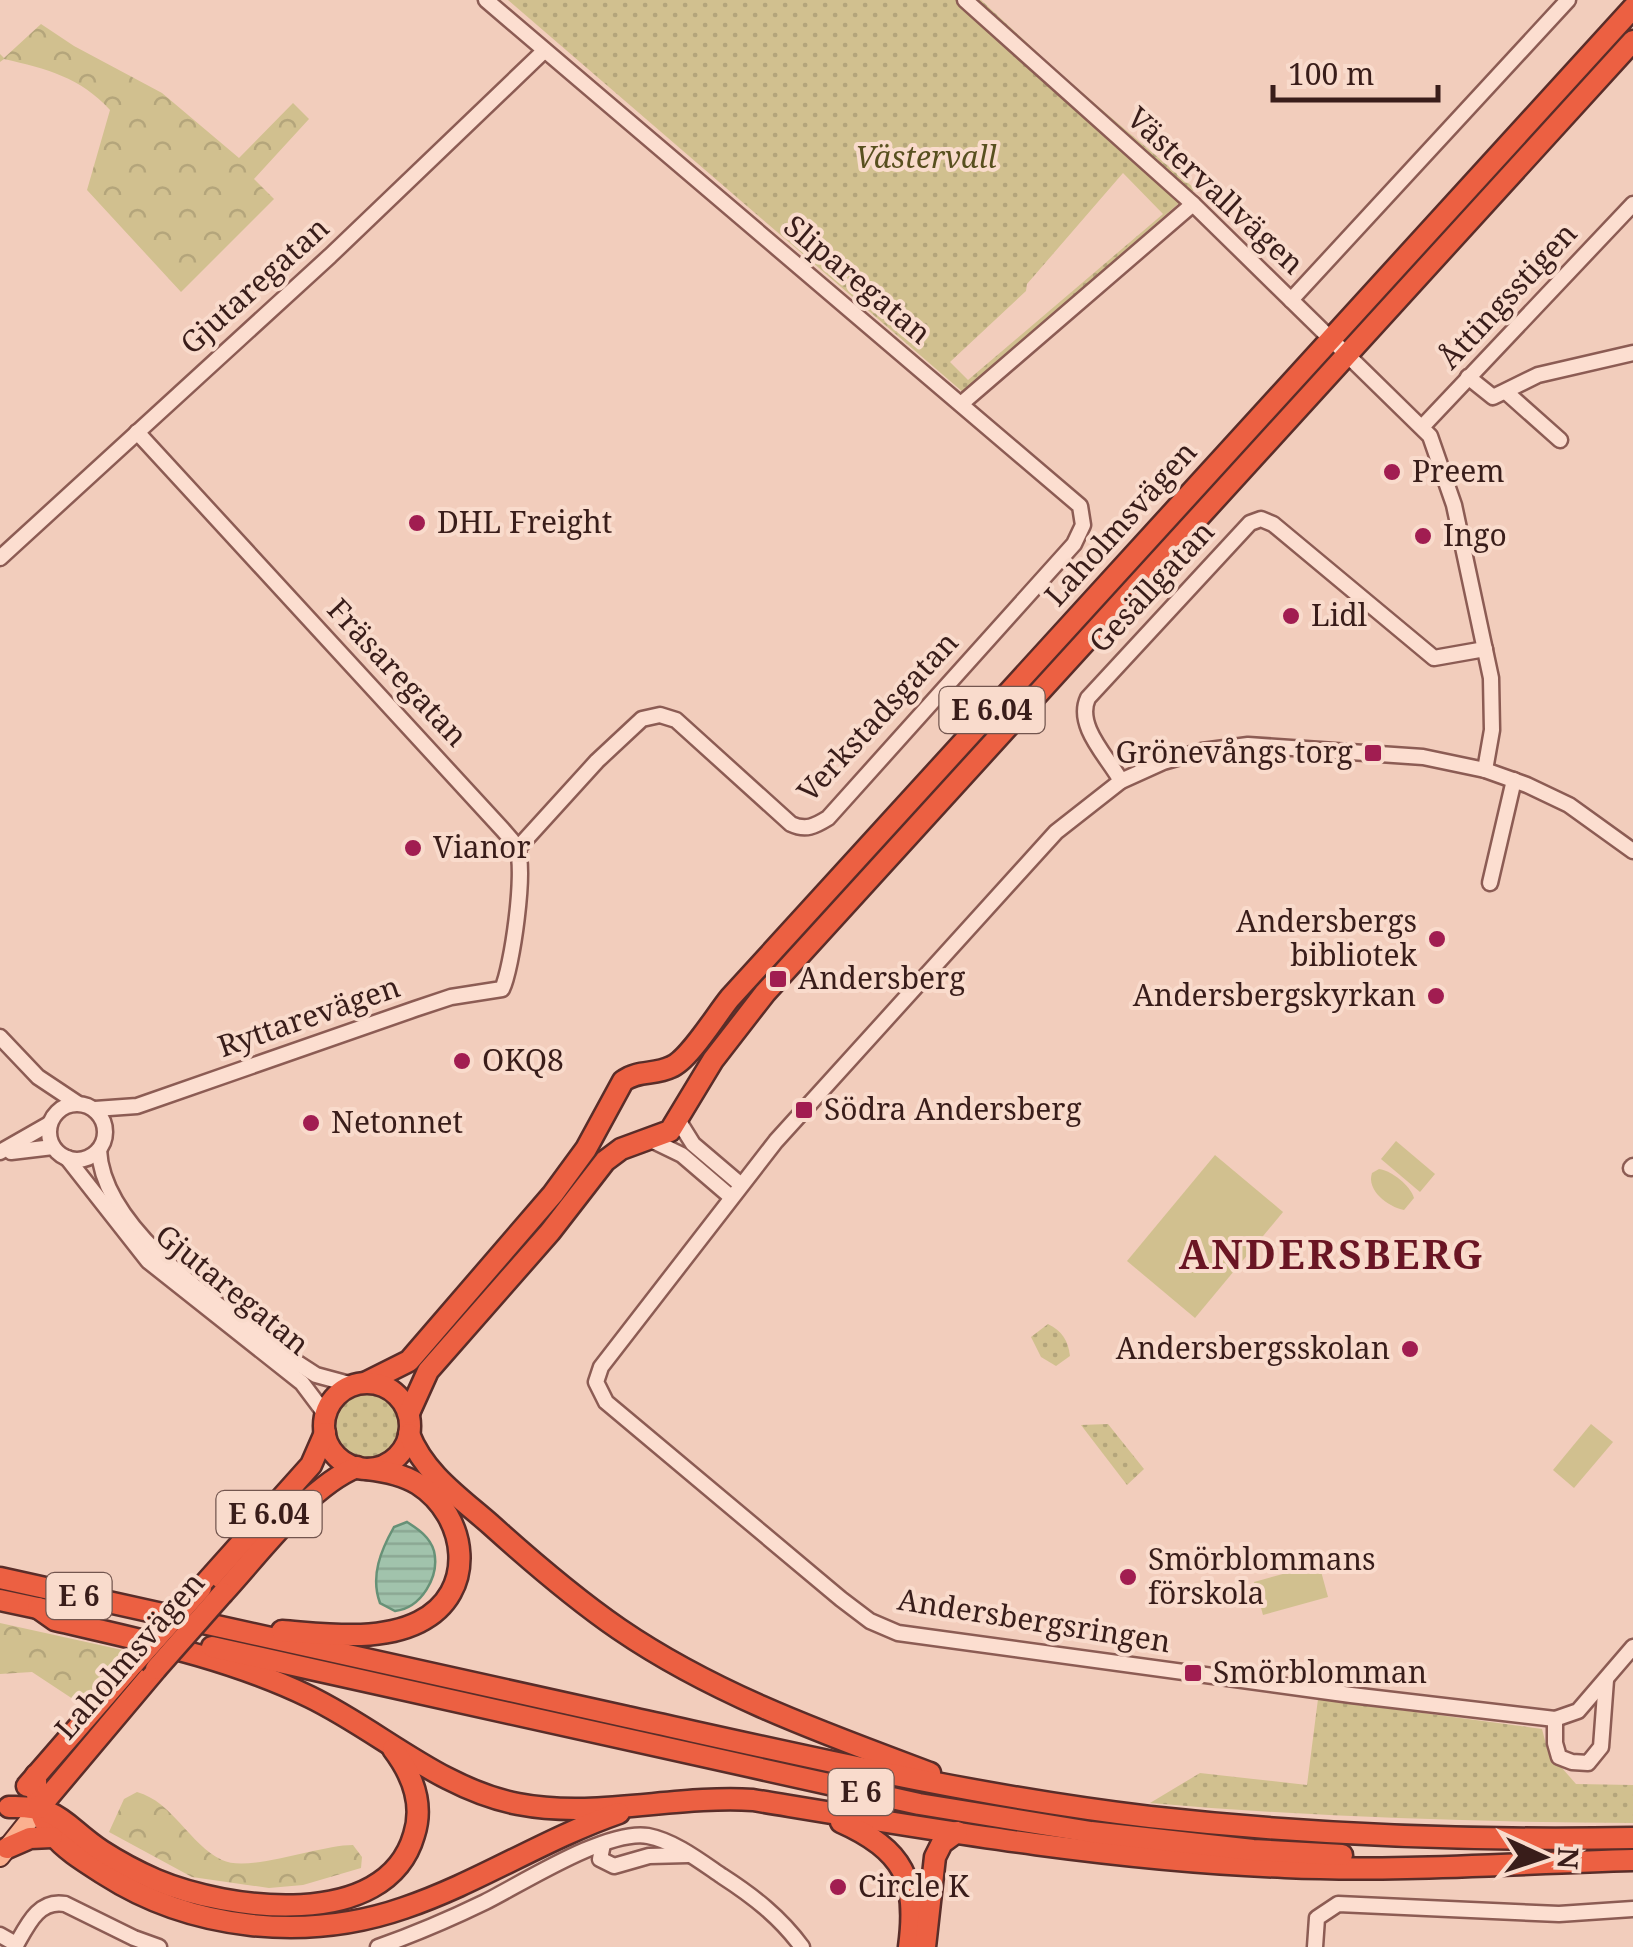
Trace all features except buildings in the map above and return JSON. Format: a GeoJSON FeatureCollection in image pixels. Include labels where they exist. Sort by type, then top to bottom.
{"type":"FeatureCollection","features":[{"type":"Feature","properties":{"kind":"highway","name":"Laholmsvägen"},"geometry":{"type":"LineString","coordinates":[[4,1812],[312,1465],[336,1396],[409,1361],[562,1183],[586,1149],[623,1080],[676,1065],[690,1051],[730,998],[1633,8]]}},
{"type":"Feature","properties":{"kind":"highway","name":"Laholmsvägen"},"geometry":{"type":"LineString","coordinates":[[39,1808],[156,1669],[314,1495],[336,1476],[392,1461],[401,1452],[428,1372],[571,1207],[605,1161],[621,1148],[666,1134],[712,1060],[764,993],[1633,41]]}},
{"type":"Feature","properties":{"kind":"highway"},"geometry":{"type":"LineString","coordinates":[[651,1072],[672,1088],[680,1115]]}},
{"type":"Feature","properties":{"kind":"highway"},"geometry":{"type":"LineString","coordinates":[[360,1384],[393,1391],[426,1466],[577,1597],[652,1650],[772,1712],[978,1792]]}},
{"type":"Feature","properties":{"kind":"highway"},"geometry":{"type":"LineString","coordinates":[[214,1626],[361,1634],[402,1628],[418,1623],[441,1606],[456,1583],[461,1559],[458,1535],[448,1513],[416,1483],[392,1473],[362,1468],[336,1455],[325,1424]]}},
{"type":"Feature","properties":{"kind":"highway","name":"E 6"},"geometry":{"type":"LineString","coordinates":[[0,1578],[978,1792],[1271,1829],[1489,1839],[1633,1838]]}},
{"type":"Feature","properties":{"kind":"highway","name":"E 6"},"geometry":{"type":"LineString","coordinates":[[0,1600],[919,1804],[1092,1832],[1254,1850],[1410,1860],[1633,1860]]}},
{"type":"Feature","properties":{"kind":"highway"},"geometry":{"type":"LineString","coordinates":[[38,1608],[56,1620],[249,1671],[322,1703],[470,1790],[518,1804],[572,1808],[726,1798],[1108,1853],[1267,1866],[1370,1869],[1529,1862]]}},
{"type":"Feature","properties":{"kind":"highway"},"geometry":{"type":"LineString","coordinates":[[36,1776],[40,1818],[155,1879],[194,1893],[269,1905],[346,1898],[387,1878],[401,1864],[414,1838],[418,1818],[416,1793],[404,1763],[388,1744]]}},
{"type":"Feature","properties":{"kind":"highway"},"geometry":{"type":"LineString","coordinates":[[61,1782],[60,1830],[117,1882],[181,1911],[247,1925],[312,1926],[402,1909],[558,1836],[640,1805]]}},
{"type":"Feature","properties":{"kind":"highway"},"geometry":{"type":"LineString","coordinates":[[4,1812],[39,1808]]}},
{"type":"Feature","properties":{"kind":"highway"},"geometry":{"type":"LineString","coordinates":[[817,1811],[866,1833],[896,1856],[909,1888],[908,1947]]}},
{"type":"Feature","properties":{"kind":"highway"},"geometry":{"type":"LineString","coordinates":[[4,1853],[30,1838],[60,1830]]}},
{"type":"Feature","properties":{"kind":"highway"},"geometry":{"type":"LineString","coordinates":[[925,1947],[935,1857],[942,1843],[956,1832]]}},
{"type":"Feature","properties":{"kind":"main road","name":"Laholmsvägen"},"geometry":{"type":"LineString","coordinates":[[4,1853],[39,1808]]}},
{"type":"Feature","properties":{"kind":"street","name":"Sliparegatan"},"geometry":{"type":"LineString","coordinates":[[486,0],[960,404]]}},
{"type":"Feature","properties":{"kind":"street","name":"Västervallvägen"},"geometry":{"type":"LineString","coordinates":[[964,0],[1193,204],[1422,426]]}},
{"type":"Feature","properties":{"kind":"street"},"geometry":{"type":"LineString","coordinates":[[1291,300],[1568,0]]}},
{"type":"Feature","properties":{"kind":"street","name":"Gjutaregatan"},"geometry":{"type":"LineString","coordinates":[[0,558],[330,256],[544,51]]}},
{"type":"Feature","properties":{"kind":"street"},"geometry":{"type":"LineString","coordinates":[[960,404],[1193,204]]}},
{"type":"Feature","properties":{"kind":"street","name":"Åttingsstigen"},"geometry":{"type":"LineString","coordinates":[[1422,426],[1633,204]]}},
{"type":"Feature","properties":{"kind":"street"},"geometry":{"type":"LineString","coordinates":[[1468,377],[1493,397],[1538,375],[1633,353]]}},
{"type":"Feature","properties":{"kind":"street"},"geometry":{"type":"LineString","coordinates":[[1506,392],[1560,440]]}},
{"type":"Feature","properties":{"kind":"street","name":"Verkstadsgatan"},"geometry":{"type":"LineString","coordinates":[[518,849],[596,761],[642,719],[660,715],[676,720],[791,824],[810,828],[828,818],[1074,544],[1083,525],[1080,506],[960,404]]}},
{"type":"Feature","properties":{"kind":"street"},"geometry":{"type":"LineString","coordinates":[[1422,426],[1445,472],[1485,649],[1493,710],[1485,770]]}},
{"type":"Feature","properties":{"kind":"street","name":"Fräsaregatan"},"geometry":{"type":"LineString","coordinates":[[137,432],[518,849]]}},
{"type":"Feature","properties":{"kind":"street","name":"Gesällgatan"},"geometry":{"type":"LineString","coordinates":[[1122,781],[1086,725],[1084,707],[1088,698],[1250,523],[1261,519],[1272,524],[1434,658],[1485,649]]}},
{"type":"Feature","properties":{"kind":"street","name":"Andersbergsringen"},"geometry":{"type":"LineString","coordinates":[[1555,1719],[898,1633],[870,1621],[606,1402],[596,1382],[602,1367],[740,1184],[1056,832],[1122,781],[1189,754],[1248,745],[1411,756],[1485,770],[1514,780],[1569,805],[1633,851]]}},
{"type":"Feature","properties":{"kind":"street"},"geometry":{"type":"LineString","coordinates":[[1490,883],[1514,780]]}},
{"type":"Feature","properties":{"kind":"street","name":"Ryttarevägen"},"geometry":{"type":"LineString","coordinates":[[77,1103],[96,1109],[136,1106],[415,1008],[451,997],[502,989],[509,972],[519,891],[518,849]]}},
{"type":"Feature","properties":{"kind":"street"},"geometry":{"type":"LineString","coordinates":[[0,1036],[38,1077],[77,1103]]}},
{"type":"Feature","properties":{"kind":"street"},"geometry":{"type":"LineString","coordinates":[[38,1077],[52,1120],[54,1148]]}},
{"type":"Feature","properties":{"kind":"street"},"geometry":{"type":"LineString","coordinates":[[0,1153],[52,1120],[68,1104],[77,1103]]}},
{"type":"Feature","properties":{"kind":"street","name":"Ryttarevägen"},"geometry":{"type":"LineString","coordinates":[[99,1150],[106,1133],[136,1106]]}},
{"type":"Feature","properties":{"kind":"street"},"geometry":{"type":"LineString","coordinates":[[96,1109],[106,1133]]}},
{"type":"Feature","properties":{"kind":"street"},"geometry":{"type":"LineString","coordinates":[[680,1115],[693,1144],[740,1184]]}},
{"type":"Feature","properties":{"kind":"street"},"geometry":{"type":"LineString","coordinates":[[651,1140],[682,1156],[731,1197]]}},
{"type":"Feature","properties":{"kind":"street"},"geometry":{"type":"LineString","coordinates":[[0,1153],[54,1148],[67,1158],[84,1159],[99,1150]]}},
{"type":"Feature","properties":{"kind":"street","name":"Gjutaregatan"},"geometry":{"type":"LineString","coordinates":[[99,1150],[100,1168],[110,1192],[133,1227],[159,1256],[316,1375],[360,1384]]}},
{"type":"Feature","properties":{"kind":"street","name":"Gjutaregatan"},"geometry":{"type":"LineString","coordinates":[[67,1158],[148,1261],[302,1383],[325,1424]]}},
{"type":"Feature","properties":{"kind":"street"},"geometry":{"type":"LineString","coordinates":[[1606,1680],[1601,1746],[1588,1762],[1559,1757],[1555,1719],[1578,1712],[1633,1647]]}},
{"type":"Feature","properties":{"kind":"street"},"geometry":{"type":"LineString","coordinates":[[378,1947],[426,1930],[625,1836],[648,1836],[688,1855],[759,1902],[784,1923],[802,1947]]}},
{"type":"Feature","properties":{"kind":"street"},"geometry":{"type":"LineString","coordinates":[[603,1844],[600,1859],[614,1866],[644,1856],[688,1855]]}},
{"type":"Feature","properties":{"kind":"street"},"geometry":{"type":"LineString","coordinates":[[0,1935],[16,1946],[38,1911],[54,1902],[159,1947]]}},
{"type":"Feature","properties":{"kind":"street"},"geometry":{"type":"LineString","coordinates":[[1315,1947],[1317,1918],[1338,1904],[1559,1914],[1633,1909]]}},
{"type":"Feature","properties":{"kind":"green space","name":"Västervall"},"geometry":{"type":"Polygon","coordinates":[[[508,0],[981,0],[1195,189],[964,393],[508,0]],[[1123,173],[1027,284],[1026,291],[950,362],[968,380],[1163,214],[1123,173]]]}},
{"type":"Feature","properties":{"kind":"green space"},"geometry":{"type":"Polygon","coordinates":[[[41,24],[162,93],[239,158],[293,103],[309,119],[254,179],[274,199],[181,292],[87,190],[110,110],[87,90],[62,76],[4,59],[0,62],[0,54],[4,58],[41,24]]]}},
{"type":"Feature","properties":{"kind":"green space"},"geometry":{"type":"Polygon","coordinates":[[[1396,1141],[1435,1174],[1420,1192],[1381,1159],[1396,1141]]]}},
{"type":"Feature","properties":{"kind":"green space"},"geometry":{"type":"Polygon","coordinates":[[[1215,1155],[1283,1212],[1195,1318],[1127,1261],[1215,1155]]]}},
{"type":"Feature","properties":{"kind":"green space"},"geometry":{"type":"Polygon","coordinates":[[[1379,1169],[1409,1188],[1414,1198],[1404,1210],[1375,1191],[1372,1173],[1379,1169]]]}},
{"type":"Feature","properties":{"kind":"green space"},"geometry":{"type":"Polygon","coordinates":[[[1048,1324],[1061,1333],[1069,1350],[1070,1356],[1056,1366],[1041,1357],[1031,1337],[1048,1324]]]}},
{"type":"Feature","properties":{"kind":"green space"},"geometry":{"type":"Polygon","coordinates":[[[367,1395],[389,1404],[398,1426],[389,1448],[367,1457],[345,1448],[336,1426],[345,1404],[367,1395]]]}},
{"type":"Feature","properties":{"kind":"green space"},"geometry":{"type":"Polygon","coordinates":[[[1108,1424],[1144,1469],[1127,1485],[1081,1425],[1108,1424]]]}},
{"type":"Feature","properties":{"kind":"green space"},"geometry":{"type":"Polygon","coordinates":[[[1591,1424],[1613,1442],[1574,1488],[1553,1470],[1591,1424]]]}},
{"type":"Feature","properties":{"kind":"green space"},"geometry":{"type":"Polygon","coordinates":[[[1319,1564],[1328,1597],[1263,1615],[1254,1582],[1319,1564]]]}},
{"type":"Feature","properties":{"kind":"green space"},"geometry":{"type":"Polygon","coordinates":[[[0,1623],[127,1651],[82,1705],[32,1672],[0,1674],[0,1623]]]}},
{"type":"Feature","properties":{"kind":"green space"},"geometry":{"type":"Polygon","coordinates":[[[1318,1699],[1542,1729],[1548,1752],[1576,1784],[1633,1785],[1633,1823],[1391,1818],[1150,1803],[1200,1773],[1307,1785],[1318,1699]]]}},
{"type":"Feature","properties":{"kind":"green space"},"geometry":{"type":"Polygon","coordinates":[[[137,1792],[161,1805],[222,1860],[249,1863],[353,1845],[362,1857],[361,1868],[303,1885],[269,1888],[192,1877],[109,1832],[124,1799],[137,1792]]]}},
{"type":"Feature","properties":{"kind":"shaded area"},"geometry":{"type":"Polygon","coordinates":[[[407,1522],[432,1546],[434,1571],[420,1598],[395,1611],[380,1603],[377,1573],[394,1527],[407,1522]]]}},
{"type":"Feature","properties":{"kind":"place","name":"Preem"},"geometry":{"type":"Point","coordinates":[1392,472]}},
{"type":"Feature","properties":{"kind":"place","name":"DHL Freight"},"geometry":{"type":"Point","coordinates":[417,523]}},
{"type":"Feature","properties":{"kind":"place","name":"Ingo"},"geometry":{"type":"Point","coordinates":[1423,536]}},
{"type":"Feature","properties":{"kind":"place","name":"Lidl"},"geometry":{"type":"Point","coordinates":[1291,616]}},
{"type":"Feature","properties":{"kind":"place","name":"Grönevångs torg"},"geometry":{"type":"Point","coordinates":[1373,753]}},
{"type":"Feature","properties":{"kind":"place","name":"Vianor"},"geometry":{"type":"Point","coordinates":[413,848]}},
{"type":"Feature","properties":{"kind":"place","name":"Andersbergs bibliotek"},"geometry":{"type":"Point","coordinates":[1437,939]}},
{"type":"Feature","properties":{"kind":"place","name":"Andersberg"},"geometry":{"type":"Point","coordinates":[778,979]}},
{"type":"Feature","properties":{"kind":"place","name":"Andersbergskyrkan"},"geometry":{"type":"Point","coordinates":[1436,996]}},
{"type":"Feature","properties":{"kind":"place","name":"OKQ8"},"geometry":{"type":"Point","coordinates":[462,1061]}},
{"type":"Feature","properties":{"kind":"place","name":"Södra Andersberg"},"geometry":{"type":"Point","coordinates":[804,1110]}},
{"type":"Feature","properties":{"kind":"place","name":"Netonnet"},"geometry":{"type":"Point","coordinates":[311,1123]}},
{"type":"Feature","properties":{"kind":"place","name":"Andersbergsskolan"},"geometry":{"type":"Point","coordinates":[1410,1349]}},
{"type":"Feature","properties":{"kind":"place","name":"Smörblommans förskola"},"geometry":{"type":"Point","coordinates":[1128,1577]}},
{"type":"Feature","properties":{"kind":"place","name":"Smörblomman"},"geometry":{"type":"Point","coordinates":[1193,1673]}},
{"type":"Feature","properties":{"kind":"place","name":"Circle K"},"geometry":{"type":"Point","coordinates":[838,1887]}},
{"type":"Feature","properties":{"kind":"district","name":"ANDERSBERG"},"geometry":{"type":"Point","coordinates":[1332,1255]}}]}
